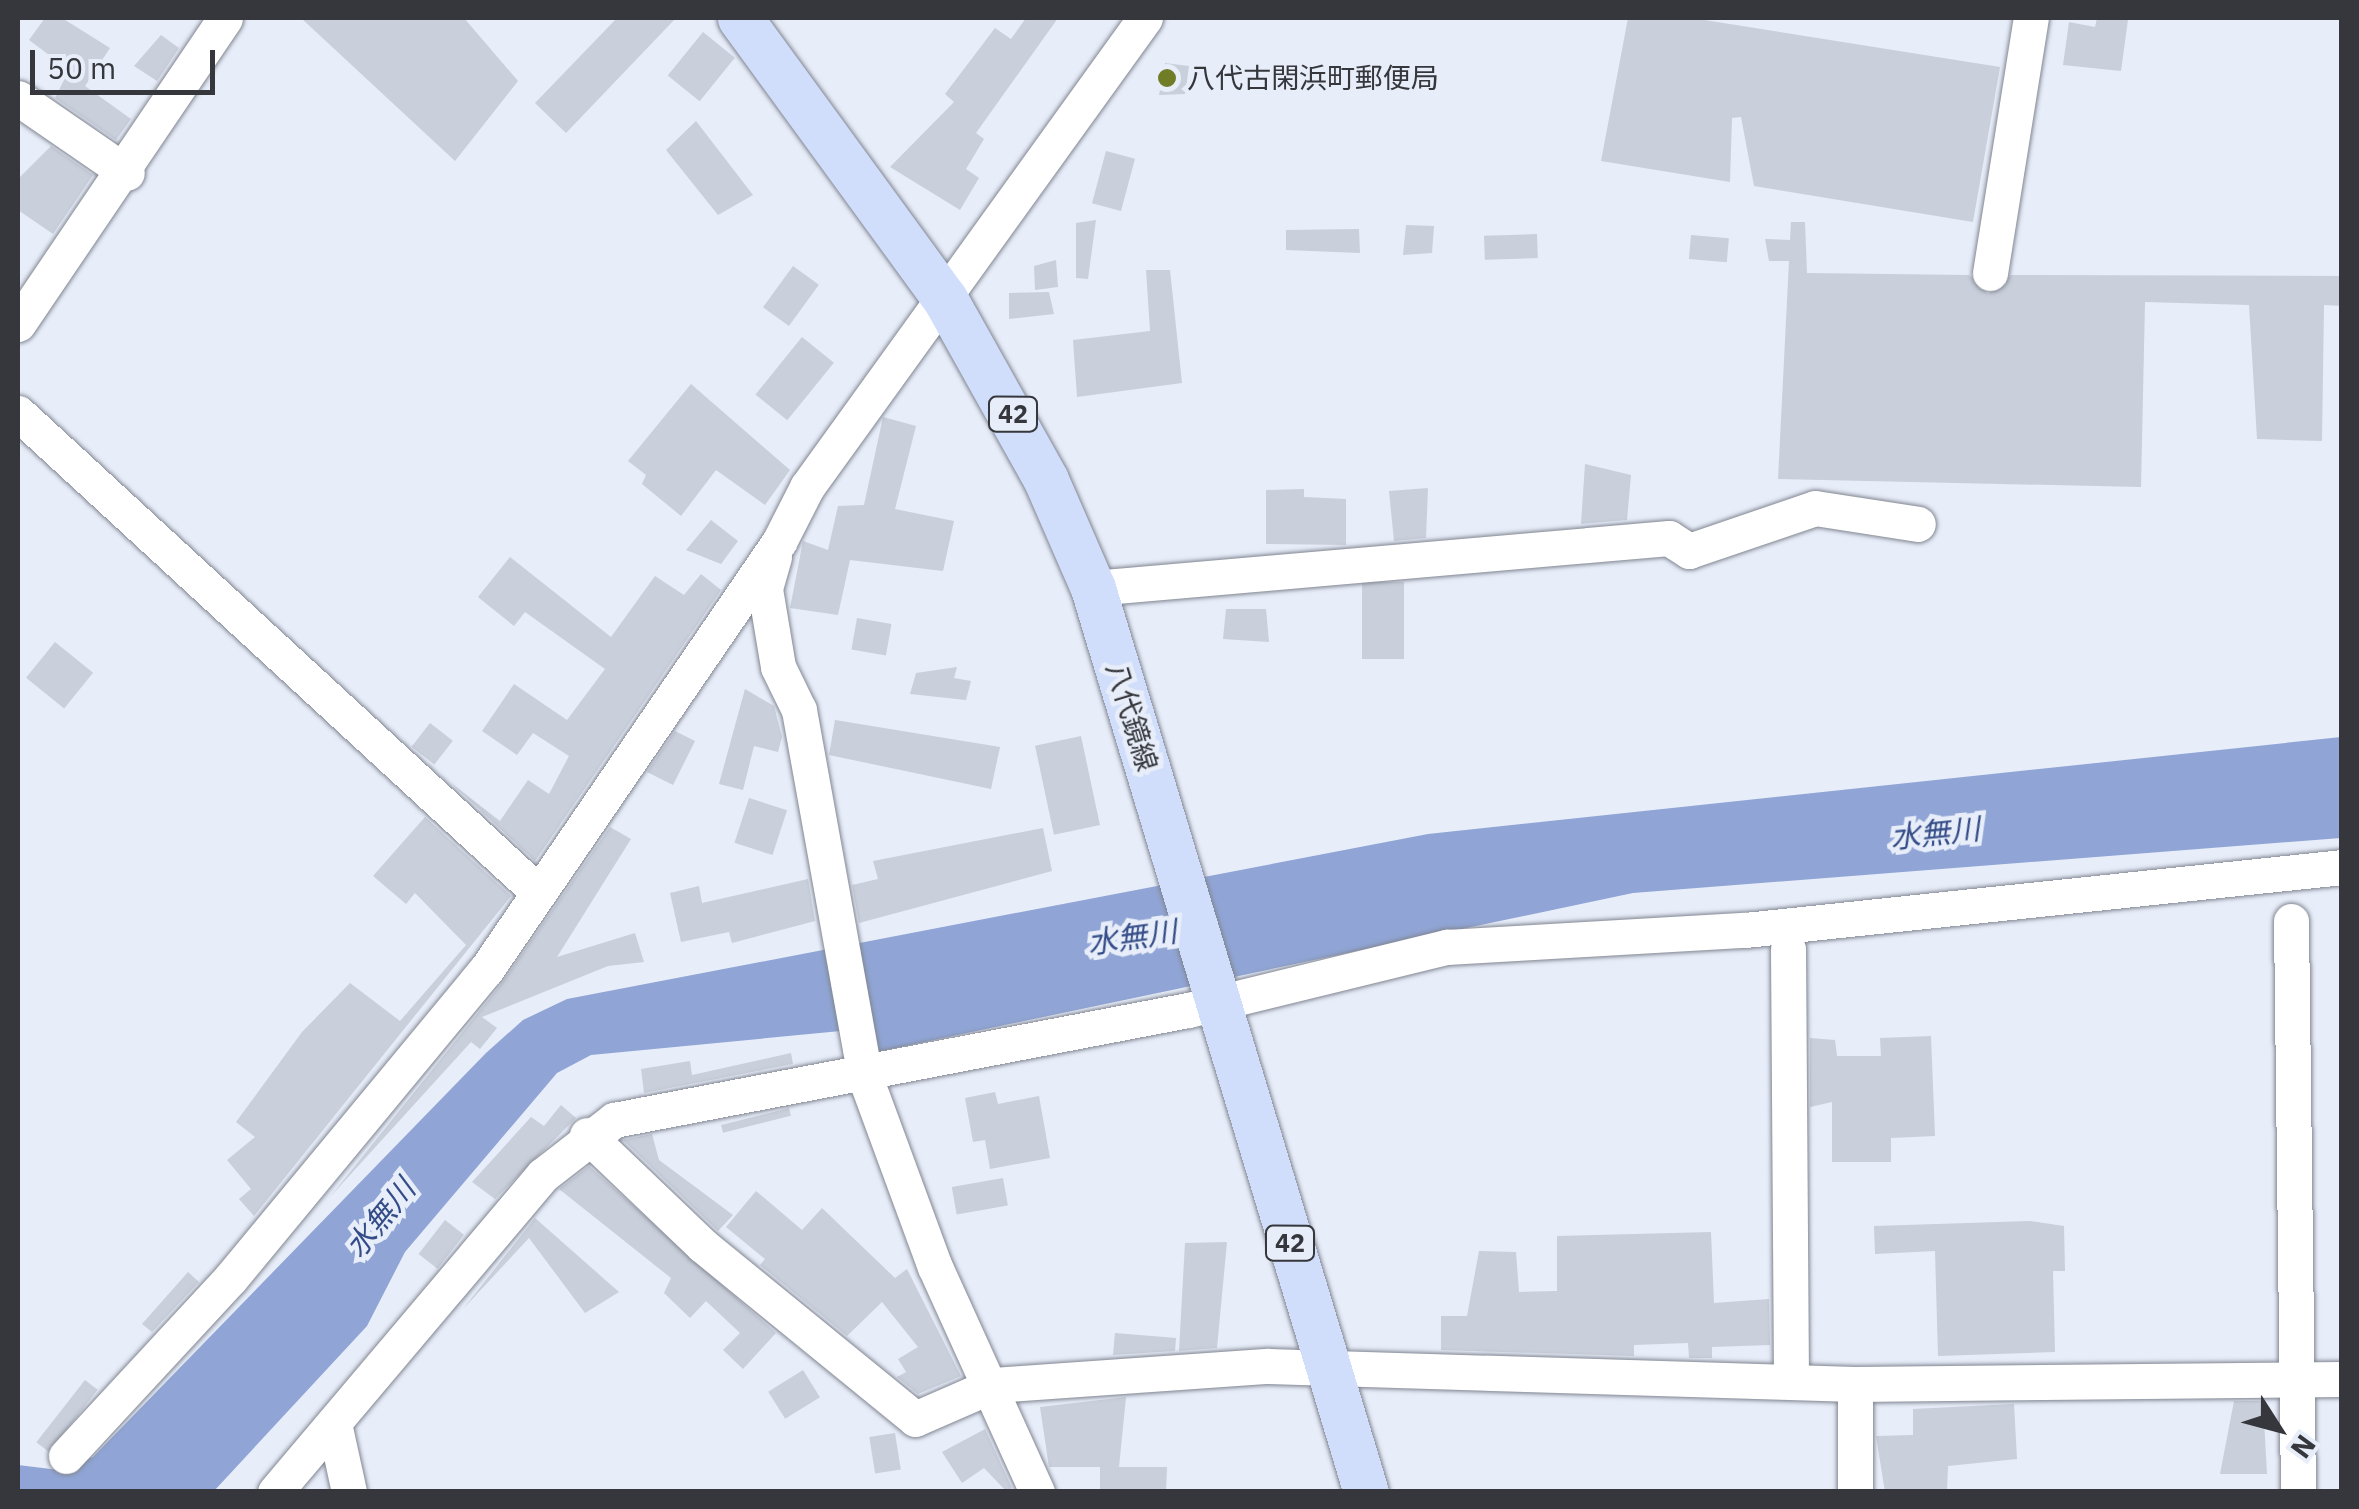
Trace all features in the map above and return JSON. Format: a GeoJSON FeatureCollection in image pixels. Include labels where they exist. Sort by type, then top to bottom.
{"type":"FeatureCollection","features":[{"type":"Feature","properties":{"kind":"main road","name":"八代鏡線"},"geometry":{"type":"LineString","coordinates":[[740,18],[945,300],[1046,480],[1093,588],[1366,1492]]}},
{"type":"Feature","properties":{"kind":"street"},"geometry":{"type":"LineString","coordinates":[[18,324],[127,172],[225,18]]}},
{"type":"Feature","properties":{"kind":"street"},"geometry":{"type":"LineString","coordinates":[[66,1456],[372,1112],[538,892],[779,542],[806,487],[945,300],[1144,18]]}},
{"type":"Feature","properties":{"kind":"street"},"geometry":{"type":"LineString","coordinates":[[1990,272],[2031,18]]}},
{"type":"Feature","properties":{"kind":"street"},"geometry":{"type":"LineString","coordinates":[[18,98],[127,172]]}},
{"type":"Feature","properties":{"kind":"street"},"geometry":{"type":"LineString","coordinates":[[18,414],[538,892]]}},
{"type":"Feature","properties":{"kind":"street"},"geometry":{"type":"LineString","coordinates":[[1093,588],[1669,538],[1689,550],[1816,508],[1918,524]]}},
{"type":"Feature","properties":{"kind":"street"},"geometry":{"type":"LineString","coordinates":[[779,542],[765,589],[843,931],[865,1077],[936,1267],[993,1384],[1017,1462],[1037,1492]]}},
{"type":"Feature","properties":{"kind":"street"},"geometry":{"type":"LineString","coordinates":[[275,1492],[453,1273],[588,1136],[614,1120],[865,1077],[1447,947],[1745,930],[2342,867]]}},
{"type":"Feature","properties":{"kind":"street"},"geometry":{"type":"LineString","coordinates":[[2291,921],[2298,1492]]}},
{"type":"Feature","properties":{"kind":"street"},"geometry":{"type":"LineString","coordinates":[[1788,949],[1791,1380]]}},
{"type":"Feature","properties":{"kind":"street"},"geometry":{"type":"LineString","coordinates":[[588,1136],[702,1245],[915,1419],[993,1384],[1328,1369],[1855,1384],[2342,1379]]}},
{"type":"Feature","properties":{"kind":"street"},"geometry":{"type":"LineString","coordinates":[[1855,1384],[1855,1492]]}},
{"type":"Feature","properties":{"kind":"street"},"geometry":{"type":"LineString","coordinates":[[334,1423],[349,1492]]}},
{"type":"Feature","properties":{"kind":"water","name":"水無川"},"geometry":{"type":"Polygon","coordinates":[[[2341,737],[2341,838],[1633,893],[877,1052],[872,1028],[591,1055],[557,1073],[405,1252],[367,1326],[214,1491],[18,1491],[18,1465],[59,1470],[93,1457],[486,1053],[523,1020],[567,999],[1428,834],[2341,737]]]}},
{"type":"Feature","properties":{"kind":"building"},"geometry":{"type":"Polygon","coordinates":[[[45,18],[62,18],[110,48],[85,86],[131,119],[116,140],[55,98],[69,70],[29,40],[45,18]]]}},
{"type":"Feature","properties":{"kind":"building"},"geometry":{"type":"Polygon","coordinates":[[[301,18],[464,18],[518,81],[455,161],[301,18]]]}},
{"type":"Feature","properties":{"kind":"building"},"geometry":{"type":"Polygon","coordinates":[[[617,18],[676,18],[566,133],[535,103],[617,18]]]}},
{"type":"Feature","properties":{"kind":"building"},"geometry":{"type":"Polygon","coordinates":[[[1026,18],[1058,18],[976,133],[984,139],[966,169],[979,178],[960,210],[890,167],[954,102],[945,94],[995,28],[1011,39],[1026,18]]]}},
{"type":"Feature","properties":{"kind":"building"},"geometry":{"type":"Polygon","coordinates":[[[1628,18],[1692,18],[2000,67],[1973,222],[1754,186],[1741,117],[1732,118],[1730,182],[1601,161],[1628,18]]]}},
{"type":"Feature","properties":{"kind":"building"},"geometry":{"type":"Polygon","coordinates":[[[2097,18],[2128,20],[2121,71],[2063,65],[2069,22],[2095,27],[2097,18]]]}},
{"type":"Feature","properties":{"kind":"building"},"geometry":{"type":"Polygon","coordinates":[[[703,32],[735,58],[700,101],[668,76],[703,32]]]}},
{"type":"Feature","properties":{"kind":"building"},"geometry":{"type":"Polygon","coordinates":[[[161,35],[179,48],[157,81],[134,66],[161,35]]]}},
{"type":"Feature","properties":{"kind":"building"},"geometry":{"type":"Polygon","coordinates":[[[1165,63],[1189,66],[1185,94],[1159,95],[1165,63]]]}},
{"type":"Feature","properties":{"kind":"building"},"geometry":{"type":"Polygon","coordinates":[[[696,121],[753,195],[718,215],[666,150],[696,121]]]}},
{"type":"Feature","properties":{"kind":"building"},"geometry":{"type":"Polygon","coordinates":[[[51,146],[93,175],[53,234],[18,210],[18,179],[51,146]]]}},
{"type":"Feature","properties":{"kind":"building"},"geometry":{"type":"Polygon","coordinates":[[[1106,151],[1135,159],[1121,211],[1092,203],[1106,151]]]}},
{"type":"Feature","properties":{"kind":"building"},"geometry":{"type":"Polygon","coordinates":[[[1096,220],[1088,279],[1076,278],[1076,223],[1096,220]]]}},
{"type":"Feature","properties":{"kind":"building"},"geometry":{"type":"Polygon","coordinates":[[[1791,222],[1805,222],[1807,273],[1969,275],[1988,294],[2011,275],[2342,276],[2342,306],[2324,305],[2322,441],[2257,439],[2249,305],[2145,302],[2141,487],[1778,479],[1789,261],[1769,261],[1765,239],[1790,240],[1791,222]]]}},
{"type":"Feature","properties":{"kind":"building"},"geometry":{"type":"Polygon","coordinates":[[[1406,225],[1434,226],[1432,253],[1403,255],[1406,225]]]}},
{"type":"Feature","properties":{"kind":"building"},"geometry":{"type":"Polygon","coordinates":[[[1359,229],[1360,253],[1286,250],[1286,230],[1359,229]]]}},
{"type":"Feature","properties":{"kind":"building"},"geometry":{"type":"Polygon","coordinates":[[[1537,234],[1538,258],[1485,260],[1484,236],[1537,234]]]}},
{"type":"Feature","properties":{"kind":"building"},"geometry":{"type":"Polygon","coordinates":[[[1691,235],[1729,238],[1727,262],[1689,259],[1691,235]]]}},
{"type":"Feature","properties":{"kind":"building"},"geometry":{"type":"Polygon","coordinates":[[[1056,260],[1058,287],[1035,290],[1034,266],[1056,260]]]}},
{"type":"Feature","properties":{"kind":"building"},"geometry":{"type":"Polygon","coordinates":[[[793,266],[819,285],[789,326],[763,307],[793,266]]]}},
{"type":"Feature","properties":{"kind":"building"},"geometry":{"type":"Polygon","coordinates":[[[1146,270],[1170,270],[1182,383],[1077,397],[1073,340],[1150,331],[1146,270]]]}},
{"type":"Feature","properties":{"kind":"building"},"geometry":{"type":"Polygon","coordinates":[[[1049,292],[1054,314],[1009,319],[1009,293],[1049,292]]]}},
{"type":"Feature","properties":{"kind":"building"},"geometry":{"type":"Polygon","coordinates":[[[802,337],[834,363],[787,420],[755,395],[802,337]]]}},
{"type":"Feature","properties":{"kind":"building"},"geometry":{"type":"Polygon","coordinates":[[[691,384],[790,470],[765,505],[716,470],[681,516],[642,484],[646,475],[628,461],[691,384]]]}},
{"type":"Feature","properties":{"kind":"building"},"geometry":{"type":"Polygon","coordinates":[[[883,417],[916,426],[895,509],[954,521],[943,571],[850,560],[838,615],[790,608],[803,541],[828,550],[838,506],[864,505],[883,417]]]}},
{"type":"Feature","properties":{"kind":"building"},"geometry":{"type":"Polygon","coordinates":[[[1585,464],[1631,475],[1627,520],[1581,524],[1585,464]]]}},
{"type":"Feature","properties":{"kind":"building"},"geometry":{"type":"Polygon","coordinates":[[[1428,488],[1426,538],[1394,541],[1389,491],[1428,488]]]}},
{"type":"Feature","properties":{"kind":"building"},"geometry":{"type":"Polygon","coordinates":[[[1304,489],[1304,497],[1346,499],[1346,545],[1266,544],[1266,490],[1304,489]]]}},
{"type":"Feature","properties":{"kind":"building"},"geometry":{"type":"Polygon","coordinates":[[[711,520],[738,541],[721,564],[686,550],[711,520]]]}},
{"type":"Feature","properties":{"kind":"building"},"geometry":{"type":"Polygon","coordinates":[[[510,557],[611,637],[655,576],[684,595],[701,574],[721,590],[535,861],[451,783],[500,821],[528,780],[549,794],[569,756],[533,733],[517,755],[482,731],[514,684],[567,720],[605,669],[525,612],[514,626],[478,597],[510,557]]]}},
{"type":"Feature","properties":{"kind":"building"},"geometry":{"type":"Polygon","coordinates":[[[1362,582],[1404,582],[1404,659],[1362,659],[1362,582]]]}},
{"type":"Feature","properties":{"kind":"building"},"geometry":{"type":"Polygon","coordinates":[[[1226,609],[1266,609],[1269,642],[1223,639],[1226,609]]]}},
{"type":"Feature","properties":{"kind":"building"},"geometry":{"type":"Polygon","coordinates":[[[857,618],[891,624],[886,656],[851,650],[857,618]]]}},
{"type":"Feature","properties":{"kind":"building"},"geometry":{"type":"Polygon","coordinates":[[[55,642],[93,673],[64,709],[26,678],[55,642]]]}},
{"type":"Feature","properties":{"kind":"building"},"geometry":{"type":"Polygon","coordinates":[[[957,667],[954,678],[971,681],[966,700],[910,694],[916,673],[957,667]]]}},
{"type":"Feature","properties":{"kind":"building"},"geometry":{"type":"Polygon","coordinates":[[[745,689],[774,706],[782,737],[778,752],[754,746],[743,790],[719,784],[745,689]]]}},
{"type":"Feature","properties":{"kind":"building"},"geometry":{"type":"Polygon","coordinates":[[[835,720],[1000,747],[991,789],[829,755],[835,720]]]}},
{"type":"Feature","properties":{"kind":"building"},"geometry":{"type":"Polygon","coordinates":[[[430,723],[453,741],[434,764],[412,747],[430,723]]]}},
{"type":"Feature","properties":{"kind":"building"},"geometry":{"type":"Polygon","coordinates":[[[675,731],[695,741],[673,785],[647,772],[675,731]]]}},
{"type":"Feature","properties":{"kind":"building"},"geometry":{"type":"Polygon","coordinates":[[[1081,736],[1100,825],[1054,835],[1035,746],[1081,736]]]}},
{"type":"Feature","properties":{"kind":"building"},"geometry":{"type":"Polygon","coordinates":[[[749,798],[787,810],[773,855],[734,843],[749,798]]]}},
{"type":"Feature","properties":{"kind":"building"},"geometry":{"type":"Polygon","coordinates":[[[425,817],[511,896],[254,1216],[239,1199],[251,1189],[227,1160],[255,1137],[236,1122],[302,1032],[350,983],[400,1021],[466,945],[415,893],[406,904],[373,876],[425,817]]]}},
{"type":"Feature","properties":{"kind":"building"},"geometry":{"type":"Polygon","coordinates":[[[610,827],[631,839],[557,957],[635,933],[644,962],[608,966],[482,1017],[497,1028],[480,1049],[471,1042],[330,1197],[502,983],[610,827]]]}},
{"type":"Feature","properties":{"kind":"building"},"geometry":{"type":"Polygon","coordinates":[[[1043,828],[1052,871],[859,923],[852,885],[878,879],[873,861],[1043,828]]]}},
{"type":"Feature","properties":{"kind":"building"},"geometry":{"type":"Polygon","coordinates":[[[808,879],[815,921],[732,943],[729,932],[681,942],[670,893],[699,886],[702,903],[808,879]]]}},
{"type":"Feature","properties":{"kind":"building"},"geometry":{"type":"Polygon","coordinates":[[[1931,1036],[1935,1136],[1891,1138],[1891,1162],[1832,1162],[1832,1102],[1810,1107],[1810,1038],[1835,1040],[1837,1056],[1881,1056],[1880,1038],[1931,1036]]]}},
{"type":"Feature","properties":{"kind":"building"},"geometry":{"type":"Polygon","coordinates":[[[791,1053],[793,1064],[644,1093],[641,1069],[690,1061],[692,1075],[791,1053]]]}},
{"type":"Feature","properties":{"kind":"building"},"geometry":{"type":"Polygon","coordinates":[[[995,1092],[998,1104],[1039,1096],[1050,1158],[990,1169],[985,1140],[973,1142],[965,1098],[995,1092]]]}},
{"type":"Feature","properties":{"kind":"building"},"geometry":{"type":"Polygon","coordinates":[[[561,1105],[576,1118],[495,1199],[472,1182],[531,1117],[544,1126],[561,1105]]]}},
{"type":"Feature","properties":{"kind":"building"},"geometry":{"type":"Polygon","coordinates":[[[789,1108],[791,1116],[723,1133],[721,1125],[789,1108]]]}},
{"type":"Feature","properties":{"kind":"building"},"geometry":{"type":"Polygon","coordinates":[[[652,1134],[659,1160],[733,1215],[718,1231],[623,1140],[652,1134]]]}},
{"type":"Feature","properties":{"kind":"building"},"geometry":{"type":"Polygon","coordinates":[[[589,1166],[776,1333],[743,1369],[723,1350],[740,1333],[706,1301],[690,1318],[664,1293],[671,1278],[559,1189],[589,1166]]]}},
{"type":"Feature","properties":{"kind":"building"},"geometry":{"type":"Polygon","coordinates":[[[1003,1178],[1008,1206],[957,1215],[952,1187],[1003,1178]]]}},
{"type":"Feature","properties":{"kind":"building"},"geometry":{"type":"Polygon","coordinates":[[[756,1191],[802,1230],[822,1208],[895,1278],[907,1269],[961,1376],[918,1394],[897,1377],[906,1372],[898,1359],[918,1347],[882,1302],[847,1336],[760,1265],[765,1259],[726,1227],[756,1191]]]}},
{"type":"Feature","properties":{"kind":"building"},"geometry":{"type":"Polygon","coordinates":[[[535,1218],[619,1292],[585,1313],[529,1238],[463,1309],[535,1218]]]}},
{"type":"Feature","properties":{"kind":"building"},"geometry":{"type":"Polygon","coordinates":[[[445,1220],[464,1235],[437,1269],[419,1254],[445,1220]]]}},
{"type":"Feature","properties":{"kind":"building"},"geometry":{"type":"Polygon","coordinates":[[[2030,1221],[2064,1226],[2065,1271],[2053,1271],[2055,1352],[1938,1356],[1935,1251],[1875,1254],[1874,1226],[2030,1221]]]}},
{"type":"Feature","properties":{"kind":"building"},"geometry":{"type":"Polygon","coordinates":[[[1711,1232],[1714,1303],[1769,1299],[1770,1345],[1712,1347],[1712,1358],[1689,1358],[1688,1343],[1634,1345],[1634,1356],[1441,1350],[1441,1316],[1467,1316],[1479,1251],[1516,1252],[1519,1292],[1557,1291],[1557,1236],[1711,1232]]]}},
{"type":"Feature","properties":{"kind":"building"},"geometry":{"type":"Polygon","coordinates":[[[1227,1242],[1217,1348],[1179,1351],[1185,1243],[1227,1242]]]}},
{"type":"Feature","properties":{"kind":"building"},"geometry":{"type":"Polygon","coordinates":[[[188,1272],[199,1282],[152,1332],[142,1324],[188,1272]]]}},
{"type":"Feature","properties":{"kind":"building"},"geometry":{"type":"Polygon","coordinates":[[[1115,1333],[1176,1338],[1175,1351],[1113,1355],[1115,1333]]]}},
{"type":"Feature","properties":{"kind":"building"},"geometry":{"type":"Polygon","coordinates":[[[803,1370],[820,1397],[785,1419],[768,1392],[803,1370]]]}},
{"type":"Feature","properties":{"kind":"building"},"geometry":{"type":"Polygon","coordinates":[[[85,1380],[98,1390],[49,1452],[36,1442],[85,1380]]]}},
{"type":"Feature","properties":{"kind":"building"},"geometry":{"type":"Polygon","coordinates":[[[1126,1397],[1119,1467],[1167,1467],[1166,1492],[1100,1492],[1100,1467],[1049,1467],[1040,1407],[1126,1397]]]}},
{"type":"Feature","properties":{"kind":"building"},"geometry":{"type":"Polygon","coordinates":[[[2234,1401],[2263,1401],[2267,1474],[2220,1474],[2234,1401]]]}},
{"type":"Feature","properties":{"kind":"building"},"geometry":{"type":"Polygon","coordinates":[[[2014,1404],[2017,1459],[1948,1466],[1947,1492],[1885,1492],[1876,1436],[1913,1435],[1913,1409],[2014,1404]]]}},
{"type":"Feature","properties":{"kind":"building"},"geometry":{"type":"Polygon","coordinates":[[[985,1429],[1012,1488],[1007,1492],[984,1468],[962,1483],[942,1452],[985,1429]]]}},
{"type":"Feature","properties":{"kind":"building"},"geometry":{"type":"Polygon","coordinates":[[[895,1433],[901,1470],[875,1474],[869,1437],[895,1433]]]}},
{"type":"Feature","properties":{"kind":"place","name":"八代古閑浜町郵便局"},"geometry":{"type":"Point","coordinates":[1167,78]}}]}
